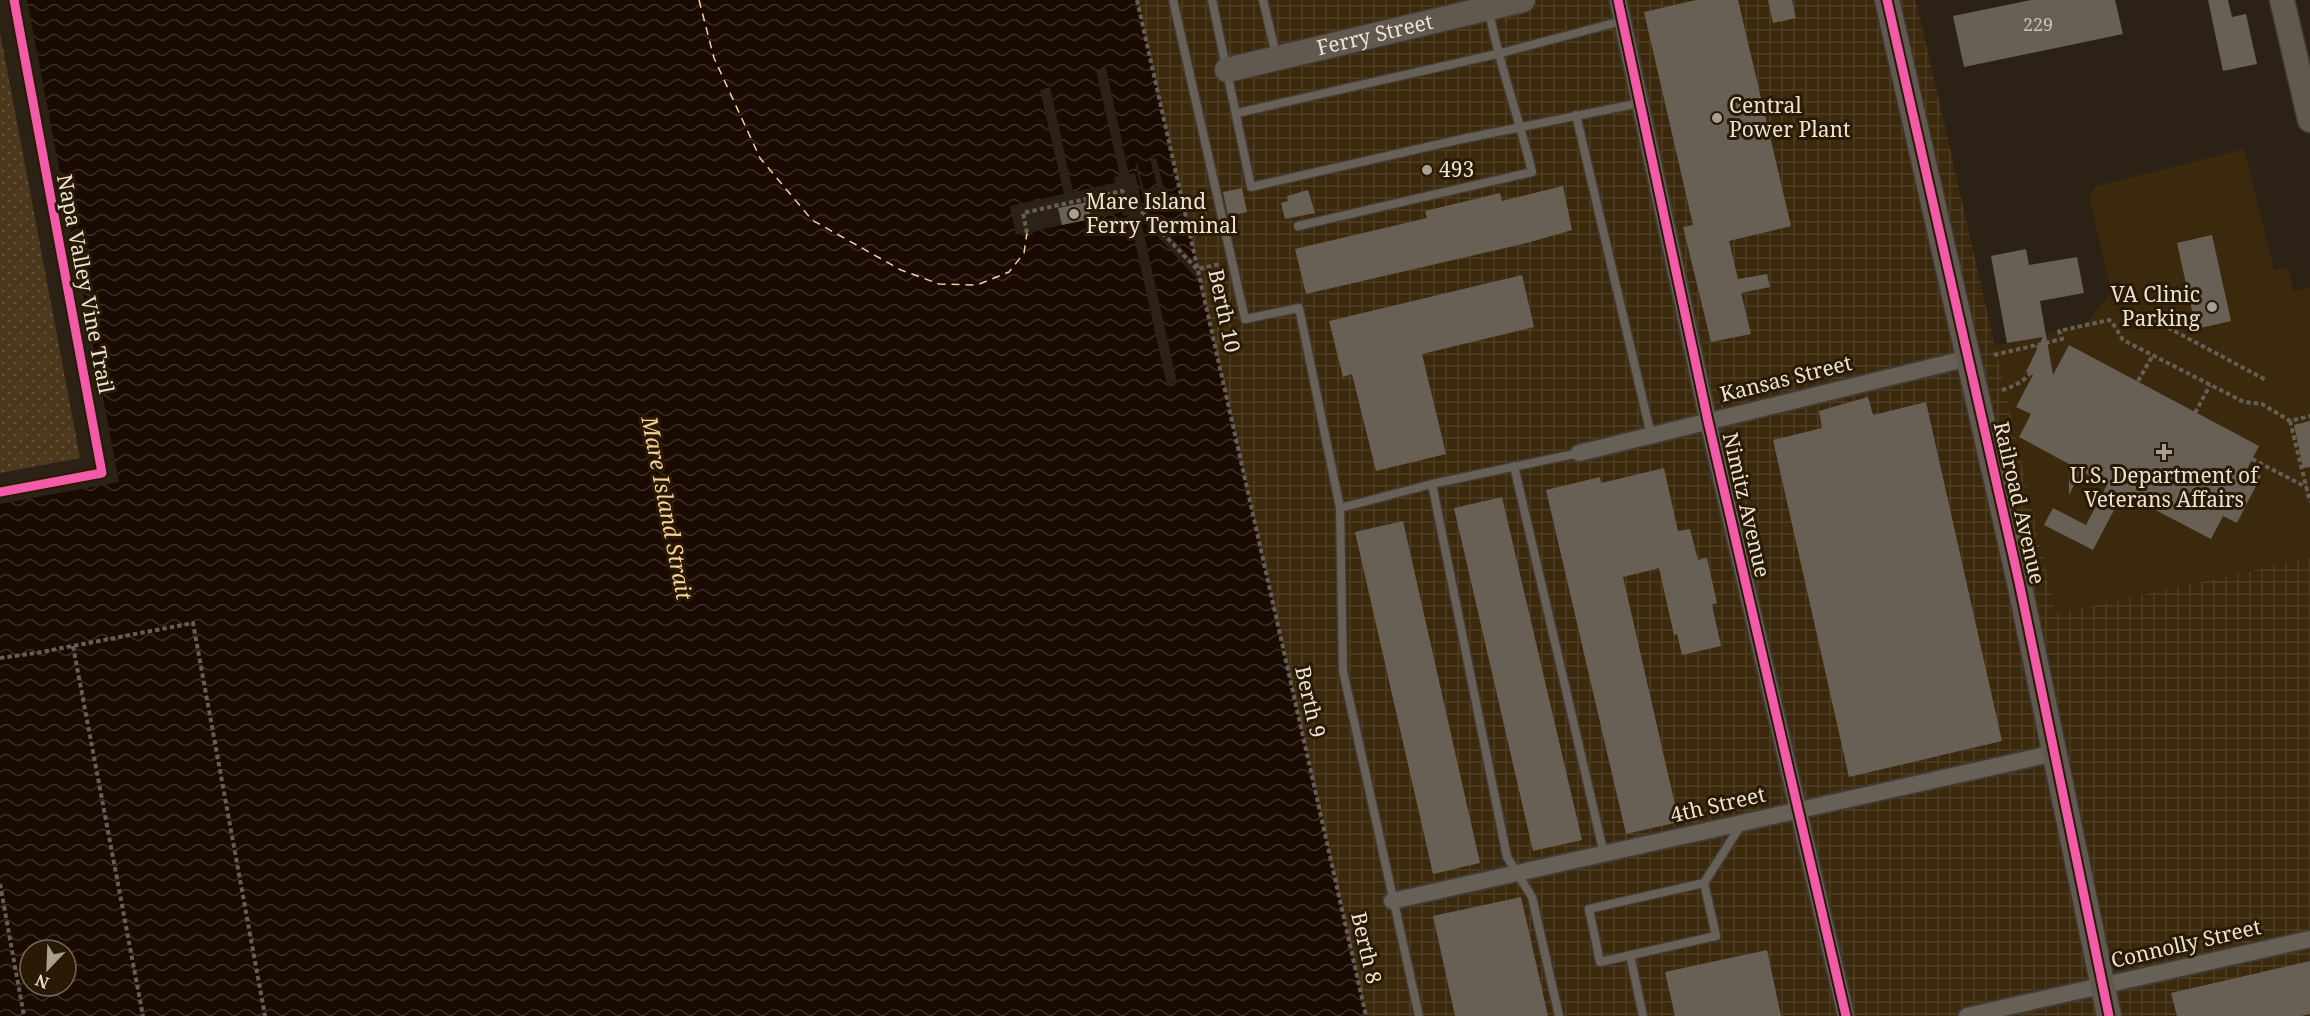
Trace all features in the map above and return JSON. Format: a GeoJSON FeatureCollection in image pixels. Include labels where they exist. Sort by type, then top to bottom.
{"type":"FeatureCollection","features":[{"type":"Feature","properties":{"kind":"street","name":"Ferry Street"},"geometry":{"type":"LineString","coordinates":[[1227,70],[1523,0]]}},
{"type":"Feature","properties":{"kind":"street","name":"Nimitz Avenue"},"geometry":{"type":"LineString","coordinates":[[1618,0],[1708,421],[1846,1016]]}},
{"type":"Feature","properties":{"kind":"street","name":"Railroad Avenue"},"geometry":{"type":"LineString","coordinates":[[1887,0],[1969,358],[2055,753],[2109,1016]]}},
{"type":"Feature","properties":{"kind":"street"},"geometry":{"type":"LineString","coordinates":[[2282,0],[2310,120]]}},
{"type":"Feature","properties":{"kind":"street","name":"Kansas Street"},"geometry":{"type":"LineString","coordinates":[[1579,453],[1969,358]]}},
{"type":"Feature","properties":{"kind":"street","name":"4th Street"},"geometry":{"type":"LineString","coordinates":[[1392,901],[1518,875],[2055,753]]}},
{"type":"Feature","properties":{"kind":"street","name":"Connolly Street"},"geometry":{"type":"LineString","coordinates":[[1967,1016],[2310,939]]}},
{"type":"Feature","properties":{"kind":"lane"},"geometry":{"type":"LineString","coordinates":[[1173,0],[1245,319],[1299,308],[1340,508],[1343,671],[1419,1016]]}},
{"type":"Feature","properties":{"kind":"lane"},"geometry":{"type":"LineString","coordinates":[[1212,0],[1251,187],[1640,103]]}},
{"type":"Feature","properties":{"kind":"lane"},"geometry":{"type":"LineString","coordinates":[[1263,0],[1277,58]]}},
{"type":"Feature","properties":{"kind":"lane"},"geometry":{"type":"LineString","coordinates":[[1298,226],[1532,172],[1521,127],[1497,54],[1488,8]]}},
{"type":"Feature","properties":{"kind":"lane"},"geometry":{"type":"LineString","coordinates":[[1236,113],[1497,54],[1622,21]]}},
{"type":"Feature","properties":{"kind":"lane"},"geometry":{"type":"LineString","coordinates":[[1576,116],[1651,435]]}},
{"type":"Feature","properties":{"kind":"lane"},"geometry":{"type":"LineString","coordinates":[[1340,508],[1432,484],[1579,453]]}},
{"type":"Feature","properties":{"kind":"lane"},"geometry":{"type":"LineString","coordinates":[[1514,466],[1604,854]]}},
{"type":"Feature","properties":{"kind":"lane"},"geometry":{"type":"LineString","coordinates":[[1432,484],[1507,857],[1532,897],[1558,1016]]}},
{"type":"Feature","properties":{"kind":"lane"},"geometry":{"type":"LineString","coordinates":[[1704,883],[1716,936],[1600,962],[1588,909],[1704,883],[1742,823]]}},
{"type":"Feature","properties":{"kind":"lane"},"geometry":{"type":"LineString","coordinates":[[1630,955],[1643,1016]]}},
{"type":"Feature","properties":{"kind":"path"},"geometry":{"type":"LineString","coordinates":[[1028,233],[1023,213],[1122,191],[1197,269],[1206,267]]}},
{"type":"Feature","properties":{"kind":"path"},"geometry":{"type":"LineString","coordinates":[[2148,316],[2266,380]]}},
{"type":"Feature","properties":{"kind":"path"},"geometry":{"type":"LineString","coordinates":[[1994,355],[2061,339],[2059,331],[2109,320],[2122,340],[2244,402],[2262,404],[2290,421],[2310,502]]}},
{"type":"Feature","properties":{"kind":"path"},"geometry":{"type":"LineString","coordinates":[[2002,390],[2026,379],[2031,368],[2037,363],[2038,345]]}},
{"type":"Feature","properties":{"kind":"path"},"geometry":{"type":"LineString","coordinates":[[2138,381],[2152,356]]}},
{"type":"Feature","properties":{"kind":"path"},"geometry":{"type":"LineString","coordinates":[[2195,412],[2210,385]]}},
{"type":"Feature","properties":{"kind":"path"},"geometry":{"type":"LineString","coordinates":[[2290,421],[2310,416]]}},
{"type":"Feature","properties":{"kind":"path"},"geometry":{"type":"LineString","coordinates":[[2252,459],[2306,487]]}},
{"type":"Feature","properties":{"kind":"path"},"geometry":{"type":"LineString","coordinates":[[0,658],[193,623],[265,1016]]}},
{"type":"Feature","properties":{"kind":"path"},"geometry":{"type":"LineString","coordinates":[[73,646],[143,1016]]}},
{"type":"Feature","properties":{"kind":"path"},"geometry":{"type":"LineString","coordinates":[[0,884],[24,1016]]}},
{"type":"Feature","properties":{"kind":"shaded area"},"geometry":{"type":"Polygon","coordinates":[[[1137,0],[1916,0],[2056,614],[2310,558],[2310,1016],[1366,1016],[1137,0]]]}},
{"type":"Feature","properties":{"kind":"shaded area"},"geometry":{"type":"Polygon","coordinates":[[[0,32],[80,458],[0,473],[0,32]]]}},
{"type":"Feature","properties":{"kind":"shaded area","name":"U.S. Department of Veterans Affairs"},"geometry":{"type":"Polygon","coordinates":[[[2244,149],[2274,270],[2288,267],[2294,291],[2310,287],[2310,558],[2056,614],[1994,346],[2084,326],[2111,292],[2089,196],[2096,186],[2244,149]]]}},
{"type":"Feature","properties":{"kind":"water","name":"Mare Island Strait"},"geometry":{"type":"Polygon","coordinates":[[[27,0],[1137,0],[1366,1016],[0,1016],[0,504],[119,482],[27,0]]]}},
{"type":"Feature","properties":{"kind":"pier","name":"Mare Island Ferry Terminal"},"geometry":{"type":"Polygon","coordinates":[[[1106,68],[1129,174],[1135,173],[1142,206],[1192,259],[1196,256],[1202,279],[1198,280],[1140,217],[1177,382],[1167,385],[1129,215],[1123,216],[1122,212],[1016,235],[1010,206],[1064,194],[1040,90],[1050,87],[1073,192],[1115,183],[1114,177],[1120,176],[1096,71],[1106,68]]]}},
{"type":"Feature","properties":{"kind":"pier"},"geometry":{"type":"Polygon","coordinates":[[[1156,158],[1165,193],[1144,199],[1135,164],[1137,163],[1144,190],[1157,187],[1150,159],[1156,158]]]}},
{"type":"Feature","properties":{"kind":"building","name":"Central Power Plant"},"geometry":{"type":"Polygon","coordinates":[[[1696,0],[1738,0],[1791,226],[1729,241],[1738,279],[1767,274],[1770,287],[1741,293],[1751,334],[1711,342],[1683,227],[1693,225],[1644,12],[1696,0]]]}},
{"type":"Feature","properties":{"kind":"building"},"geometry":{"type":"Polygon","coordinates":[[[1768,0],[1792,0],[1796,18],[1773,23],[1768,0]]]}},
{"type":"Feature","properties":{"kind":"building"},"geometry":{"type":"Polygon","coordinates":[[[2031,0],[2115,0],[2123,34],[1964,67],[1953,16],[2031,0]]]}},
{"type":"Feature","properties":{"kind":"building"},"geometry":{"type":"Polygon","coordinates":[[[2208,0],[2228,0],[2232,17],[2246,14],[2257,64],[2223,71],[2208,0]]]}},
{"type":"Feature","properties":{"kind":"building"},"geometry":{"type":"Polygon","coordinates":[[[1563,186],[1572,230],[1527,243],[1306,294],[1295,249],[1427,218],[1425,211],[1500,193],[1502,201],[1563,186]]]}},
{"type":"Feature","properties":{"kind":"building"},"geometry":{"type":"Polygon","coordinates":[[[1242,188],[1247,212],[1228,216],[1223,192],[1242,188]]]}},
{"type":"Feature","properties":{"kind":"building"},"geometry":{"type":"Polygon","coordinates":[[[1308,190],[1315,213],[1285,219],[1281,203],[1288,201],[1287,196],[1308,190]]]}},
{"type":"Feature","properties":{"kind":"building","name":"Mare Island Ferry Terminal"},"geometry":{"type":"Polygon","coordinates":[[[1087,202],[1091,219],[1062,225],[1058,208],[1087,202]]]}},
{"type":"Feature","properties":{"kind":"building"},"geometry":{"type":"Polygon","coordinates":[[[2212,235],[2231,321],[2196,329],[2177,243],[2212,235]]]}},
{"type":"Feature","properties":{"kind":"building"},"geometry":{"type":"Polygon","coordinates":[[[2026,249],[2029,265],[2077,257],[2084,293],[2040,301],[2053,375],[2069,345],[2259,446],[2247,469],[2261,476],[2237,523],[2223,516],[2211,539],[2123,493],[2093,550],[2044,525],[2053,508],[2086,525],[2107,485],[2081,471],[2069,495],[2069,464],[2019,437],[2031,414],[2016,407],[2033,375],[2026,372],[2043,337],[2007,343],[1991,256],[2026,249]]]}},
{"type":"Feature","properties":{"kind":"building"},"geometry":{"type":"Polygon","coordinates":[[[1522,275],[1534,327],[1422,354],[1446,454],[1376,471],[1352,374],[1343,377],[1329,321],[1522,275]]]}},
{"type":"Feature","properties":{"kind":"building"},"geometry":{"type":"Polygon","coordinates":[[[1868,397],[1873,415],[1926,402],[2002,741],[1849,777],[1773,440],[1822,428],[1819,411],[1868,397]]]}},
{"type":"Feature","properties":{"kind":"building"},"geometry":{"type":"Polygon","coordinates":[[[2310,421],[2310,467],[2303,468],[2294,425],[2310,421]]]}},
{"type":"Feature","properties":{"kind":"building"},"geometry":{"type":"Polygon","coordinates":[[[1664,468],[1678,531],[1690,529],[1698,560],[1707,558],[1717,603],[1712,605],[1721,646],[1682,655],[1677,634],[1674,635],[1659,568],[1623,577],[1679,822],[1626,834],[1546,490],[1600,477],[1601,483],[1664,468]]]}},
{"type":"Feature","properties":{"kind":"building"},"geometry":{"type":"Polygon","coordinates":[[[1502,497],[1582,840],[1533,851],[1454,508],[1502,497]]]}},
{"type":"Feature","properties":{"kind":"building"},"geometry":{"type":"Polygon","coordinates":[[[1403,521],[1480,863],[1433,874],[1355,532],[1403,521]]]}},
{"type":"Feature","properties":{"kind":"building"},"geometry":{"type":"Polygon","coordinates":[[[1521,897],[1548,1016],[1455,1016],[1433,916],[1521,897]]]}},
{"type":"Feature","properties":{"kind":"building"},"geometry":{"type":"Polygon","coordinates":[[[1767,950],[1781,1016],[1675,1016],[1665,972],[1767,950]]]}},
{"type":"Feature","properties":{"kind":"building"},"geometry":{"type":"Polygon","coordinates":[[[2310,961],[2310,1014],[2301,1016],[2177,1016],[2171,993],[2310,961]]]}},
{"type":"Feature","properties":{"kind":"ferry route"},"geometry":{"type":"LineString","coordinates":[[699,0],[714,58],[760,158],[812,220],[901,270],[939,284],[977,285],[1009,272],[1024,253],[1027,233]]}},
{"type":"Feature","properties":{"kind":"cycle path","name":"Napa Valley Vine Trail"},"geometry":{"type":"LineString","coordinates":[[0,492],[102,473],[14,0]]}},
{"type":"Feature","properties":{"kind":"cycle path"},"geometry":{"type":"LineString","coordinates":[[1618,0],[1708,421],[1846,1016]]}},
{"type":"Feature","properties":{"kind":"cycle path"},"geometry":{"type":"LineString","coordinates":[[1887,0],[2019,582],[2109,1016]]}},
{"type":"Feature","properties":{"kind":"place","name":"Central Power Plant"},"geometry":{"type":"Point","coordinates":[1717,118]}},
{"type":"Feature","properties":{"kind":"place","name":"493"},"geometry":{"type":"Point","coordinates":[1427,170]}},
{"type":"Feature","properties":{"kind":"place","name":"Mare Island Ferry Terminal"},"geometry":{"type":"Point","coordinates":[1074,214]}},
{"type":"Feature","properties":{"kind":"place","name":"VA Clinic Parking"},"geometry":{"type":"Point","coordinates":[2212,307]}},
{"type":"Feature","properties":{"kind":"place","name":"U.S. Department of Veterans Affairs"},"geometry":{"type":"Point","coordinates":[2164,452]}}]}
